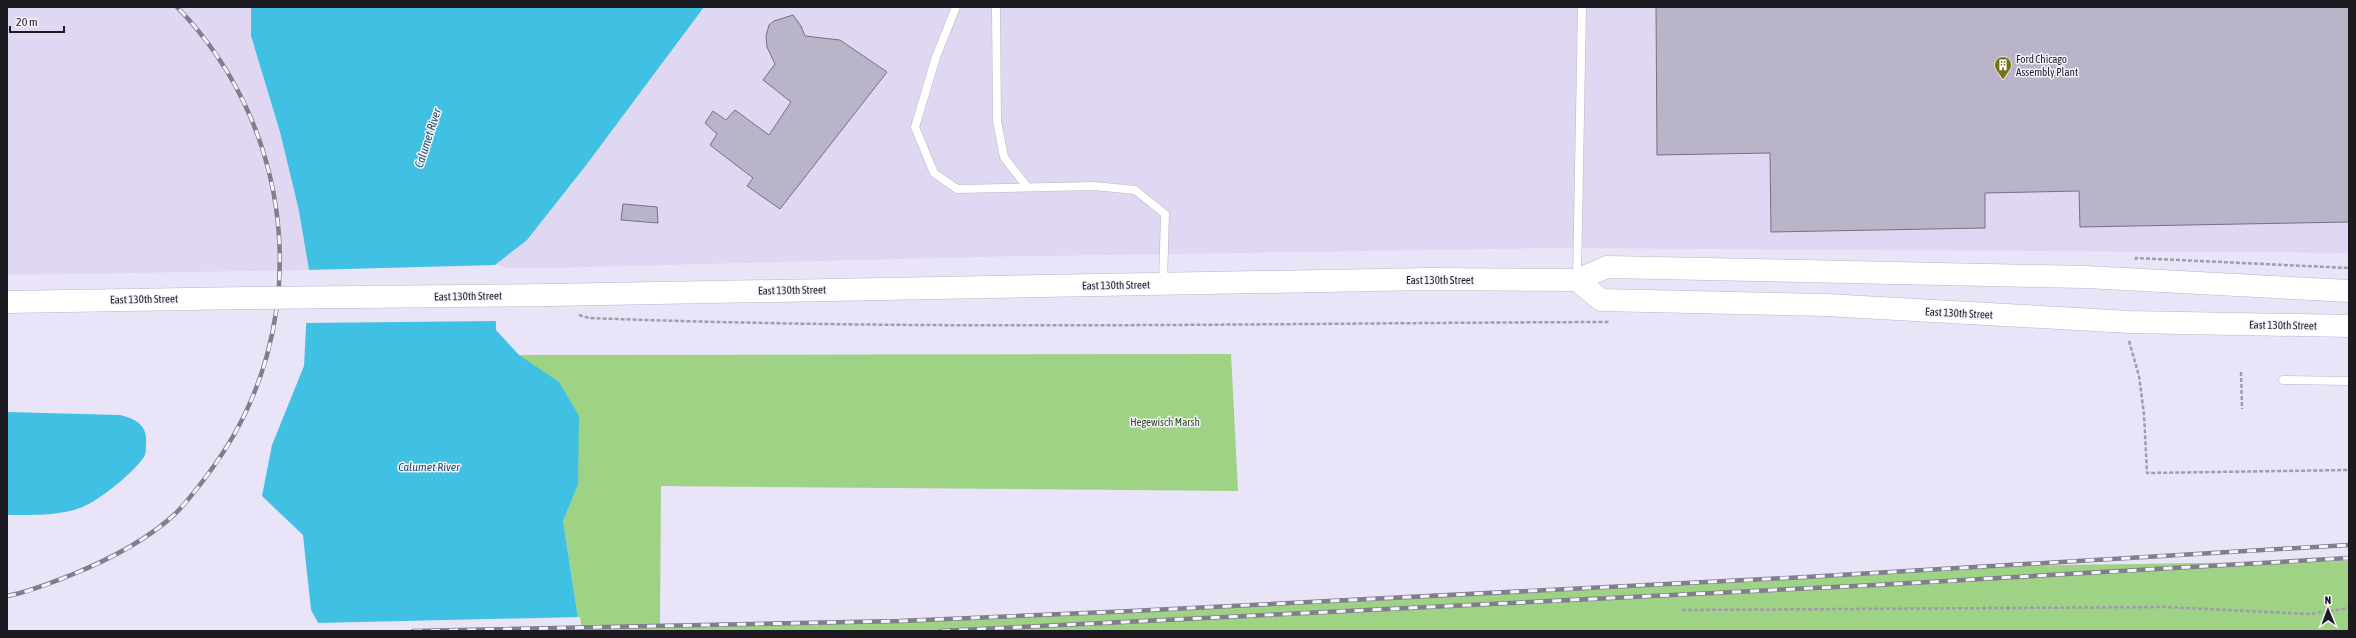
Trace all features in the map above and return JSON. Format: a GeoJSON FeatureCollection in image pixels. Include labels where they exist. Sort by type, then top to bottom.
{"type":"FeatureCollection","features":[{"type":"Feature","properties":{"kind":"main road","name":"East 130th Street"},"geometry":{"type":"LineString","coordinates":[[7,302],[550,295],[1429,279],[1577,280],[1607,267],[2086,277],[2349,290]]}},
{"type":"Feature","properties":{"kind":"main road","name":"East 130th Street"},"geometry":{"type":"LineString","coordinates":[[1577,280],[1601,300],[1826,306],[2130,322],[2349,326]]}},
{"type":"Feature","properties":{"kind":"lane"},"geometry":{"type":"LineString","coordinates":[[956,7],[936,57],[915,127],[924,154],[934,173],[957,189],[1094,186],[1135,190],[1165,214],[1163,284]]}},
{"type":"Feature","properties":{"kind":"lane"},"geometry":{"type":"LineString","coordinates":[[996,7],[997,121],[1004,157],[1027,187]]}},
{"type":"Feature","properties":{"kind":"lane"},"geometry":{"type":"LineString","coordinates":[[1577,280],[1582,7]]}},
{"type":"Feature","properties":{"kind":"lane"},"geometry":{"type":"LineString","coordinates":[[2283,380],[2349,381]]}},
{"type":"Feature","properties":{"kind":"path"},"geometry":{"type":"LineString","coordinates":[[2140,258],[2349,268]]}},
{"type":"Feature","properties":{"kind":"path"},"geometry":{"type":"LineString","coordinates":[[578,315],[589,318],[656,321],[946,326],[1612,322]]}},
{"type":"Feature","properties":{"kind":"path"},"geometry":{"type":"LineString","coordinates":[[2121,341],[2129,342],[2139,376],[2144,414],[2147,473],[2349,470]]}},
{"type":"Feature","properties":{"kind":"path"},"geometry":{"type":"LineString","coordinates":[[2241,372],[2242,409]]}},
{"type":"Feature","properties":{"kind":"path"},"geometry":{"type":"LineString","coordinates":[[1682,610],[2165,607],[2310,614],[2349,608]]}},
{"type":"Feature","properties":{"kind":"shaded area"},"geometry":{"type":"Polygon","coordinates":[[[7,7],[251,7],[251,37],[280,132],[299,211],[309,270],[7,275],[7,7]]]}},
{"type":"Feature","properties":{"kind":"shaded area"},"geometry":{"type":"Polygon","coordinates":[[[704,7],[2349,7],[2349,253],[1561,248],[977,257],[549,268],[509,268],[495,264],[527,240],[587,164],[704,7]]]}},
{"type":"Feature","properties":{"kind":"green space","name":"Hegewisch Marsh"},"geometry":{"type":"Polygon","coordinates":[[[1231,354],[1238,491],[661,486],[660,626],[1035,615],[1996,566],[2349,561],[2349,631],[580,631],[563,521],[578,485],[519,355],[1231,354]]]}},
{"type":"Feature","properties":{"kind":"water","name":"Calumet River"},"geometry":{"type":"Polygon","coordinates":[[[251,7],[704,7],[587,164],[527,240],[495,265],[496,330],[519,355],[559,382],[579,416],[578,485],[563,521],[580,631],[323,631],[311,610],[303,535],[262,496],[272,445],[304,366],[309,270],[299,211],[280,132],[251,36],[251,7]]]}},
{"type":"Feature","properties":{"kind":"water"},"geometry":{"type":"Polygon","coordinates":[[[7,412],[120,415],[136,421],[143,428],[146,438],[145,454],[139,464],[115,486],[80,508],[53,514],[7,515],[7,412]]]}},
{"type":"Feature","properties":{"kind":"pier"},"geometry":{"type":"Polygon","coordinates":[[[497,265],[498,321],[304,323],[307,270],[497,265]]]}},
{"type":"Feature","properties":{"kind":"pier"},"geometry":{"type":"Polygon","coordinates":[[[580,617],[582,631],[320,631],[316,623],[580,617]]]}},
{"type":"Feature","properties":{"kind":"building","name":"Ford Chicago Assembly Plant"},"geometry":{"type":"Polygon","coordinates":[[[1656,7],[2349,7],[2349,222],[2080,227],[2079,191],[1985,193],[1985,228],[1771,232],[1770,153],[1657,155],[1656,7]]]}},
{"type":"Feature","properties":{"kind":"building"},"geometry":{"type":"Polygon","coordinates":[[[793,15],[801,26],[805,36],[840,40],[887,72],[780,209],[747,186],[753,178],[710,145],[717,134],[705,123],[713,111],[726,120],[735,110],[769,135],[791,102],[763,80],[775,64],[767,47],[766,36],[769,25],[774,21],[793,15]]]}},
{"type":"Feature","properties":{"kind":"building"},"geometry":{"type":"Polygon","coordinates":[[[623,204],[657,207],[658,223],[621,220],[623,204]]]}},
{"type":"Feature","properties":{"kind":"railway"},"geometry":{"type":"LineString","coordinates":[[7,596],[40,587],[99,563],[152,533],[175,514],[211,470],[244,415],[267,356],[278,295],[279,233],[269,172],[248,112],[218,57],[177,7]]}},
{"type":"Feature","properties":{"kind":"railway"},"geometry":{"type":"LineString","coordinates":[[413,631],[900,621],[1132,611],[1806,577],[2349,545]]}},
{"type":"Feature","properties":{"kind":"railway"},"geometry":{"type":"LineString","coordinates":[[941,631],[1876,585],[2349,558]]}},
{"type":"Feature","properties":{"kind":"place","name":"Ford Chicago Assembly Plant"},"geometry":{"type":"Point","coordinates":[2003,80]}}]}
